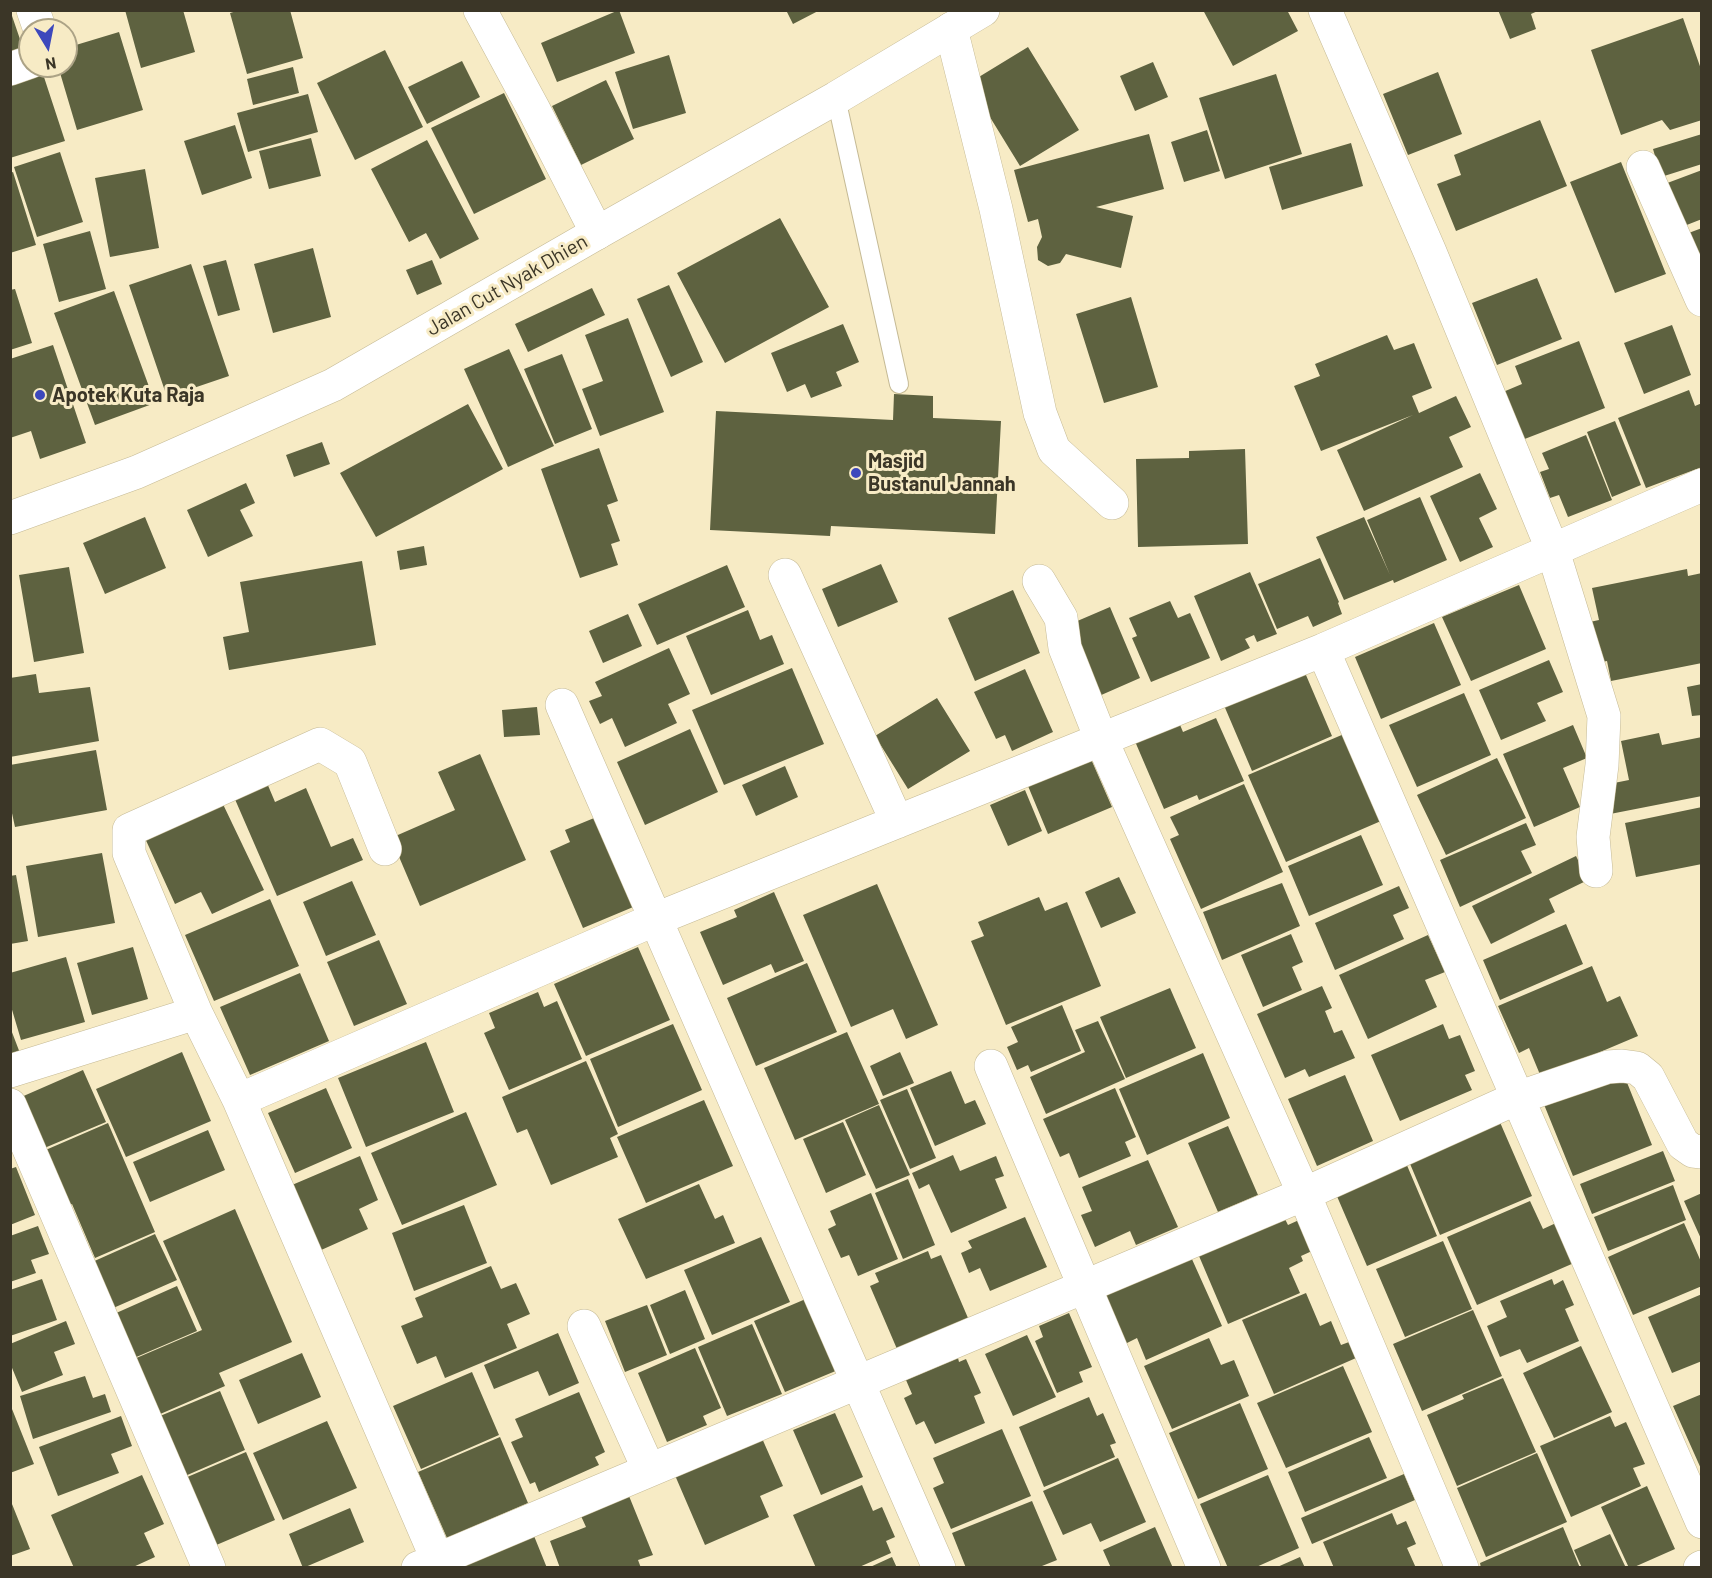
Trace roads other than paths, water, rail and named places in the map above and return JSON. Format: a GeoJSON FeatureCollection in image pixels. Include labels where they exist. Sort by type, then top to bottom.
{"type":"FeatureCollection","features":[{"type":"Feature","properties":{"kind":"main road"},"geometry":{"type":"LineString","coordinates":[[480,10],[597,233]]}},
{"type":"Feature","properties":{"kind":"main road","name":"Jalan Cut Nyak Dhien"},"geometry":{"type":"LineString","coordinates":[[10,518],[137,472],[333,385],[836,98],[983,10]]}},
{"type":"Feature","properties":{"kind":"main road"},"geometry":{"type":"LineString","coordinates":[[1325,10],[1430,252],[1553,551],[1604,716],[1602,765],[1593,837],[1596,871]]}},
{"type":"Feature","properties":{"kind":"main road"},"geometry":{"type":"LineString","coordinates":[[951,29],[996,209],[1040,413],[1054,450],[1112,503]]}},
{"type":"Feature","properties":{"kind":"main road"},"geometry":{"type":"LineString","coordinates":[[1642,167],[1701,300]]}},
{"type":"Feature","properties":{"kind":"main road"},"geometry":{"type":"LineString","coordinates":[[239,1100],[656,919],[1323,650],[1701,485]]}},
{"type":"Feature","properties":{"kind":"main road"},"geometry":{"type":"LineString","coordinates":[[785,575],[897,822]]}},
{"type":"Feature","properties":{"kind":"main road"},"geometry":{"type":"LineString","coordinates":[[1039,581],[1061,618],[1065,648],[1101,740],[1304,1194],[1462,1568]]}},
{"type":"Feature","properties":{"kind":"main road"},"geometry":{"type":"LineString","coordinates":[[1323,650],[1701,1522]]}},
{"type":"Feature","properties":{"kind":"main road"},"geometry":{"type":"LineString","coordinates":[[562,705],[939,1568]]}},
{"type":"Feature","properties":{"kind":"main road"},"geometry":{"type":"LineString","coordinates":[[385,849],[350,762],[320,744],[129,830],[129,853],[196,1013],[239,1100],[432,1565],[649,1470],[1304,1194],[1517,1098],[1608,1067],[1637,1068],[1648,1077],[1683,1144],[1701,1152]]}},
{"type":"Feature","properties":{"kind":"main road"},"geometry":{"type":"LineString","coordinates":[[10,1071],[196,1013]]}},
{"type":"Feature","properties":{"kind":"main road"},"geometry":{"type":"LineString","coordinates":[[991,1066],[1204,1568]]}},
{"type":"Feature","properties":{"kind":"main road"},"geometry":{"type":"LineString","coordinates":[[10,1105],[209,1568]]}},
{"type":"Feature","properties":{"kind":"main road"},"geometry":{"type":"LineString","coordinates":[[584,1326],[649,1470]]}},
{"type":"Feature","properties":{"kind":"lane"},"geometry":{"type":"LineString","coordinates":[[836,98],[899,384]]}},
{"type":"Feature","properties":{"kind":"place","name":"Apotek Kuta Raja"},"geometry":{"type":"Point","coordinates":[40,395]}},
{"type":"Feature","properties":{"kind":"place","name":"Masjid Bustanul Jannah"},"geometry":{"type":"Point","coordinates":[856,473]}}]}
